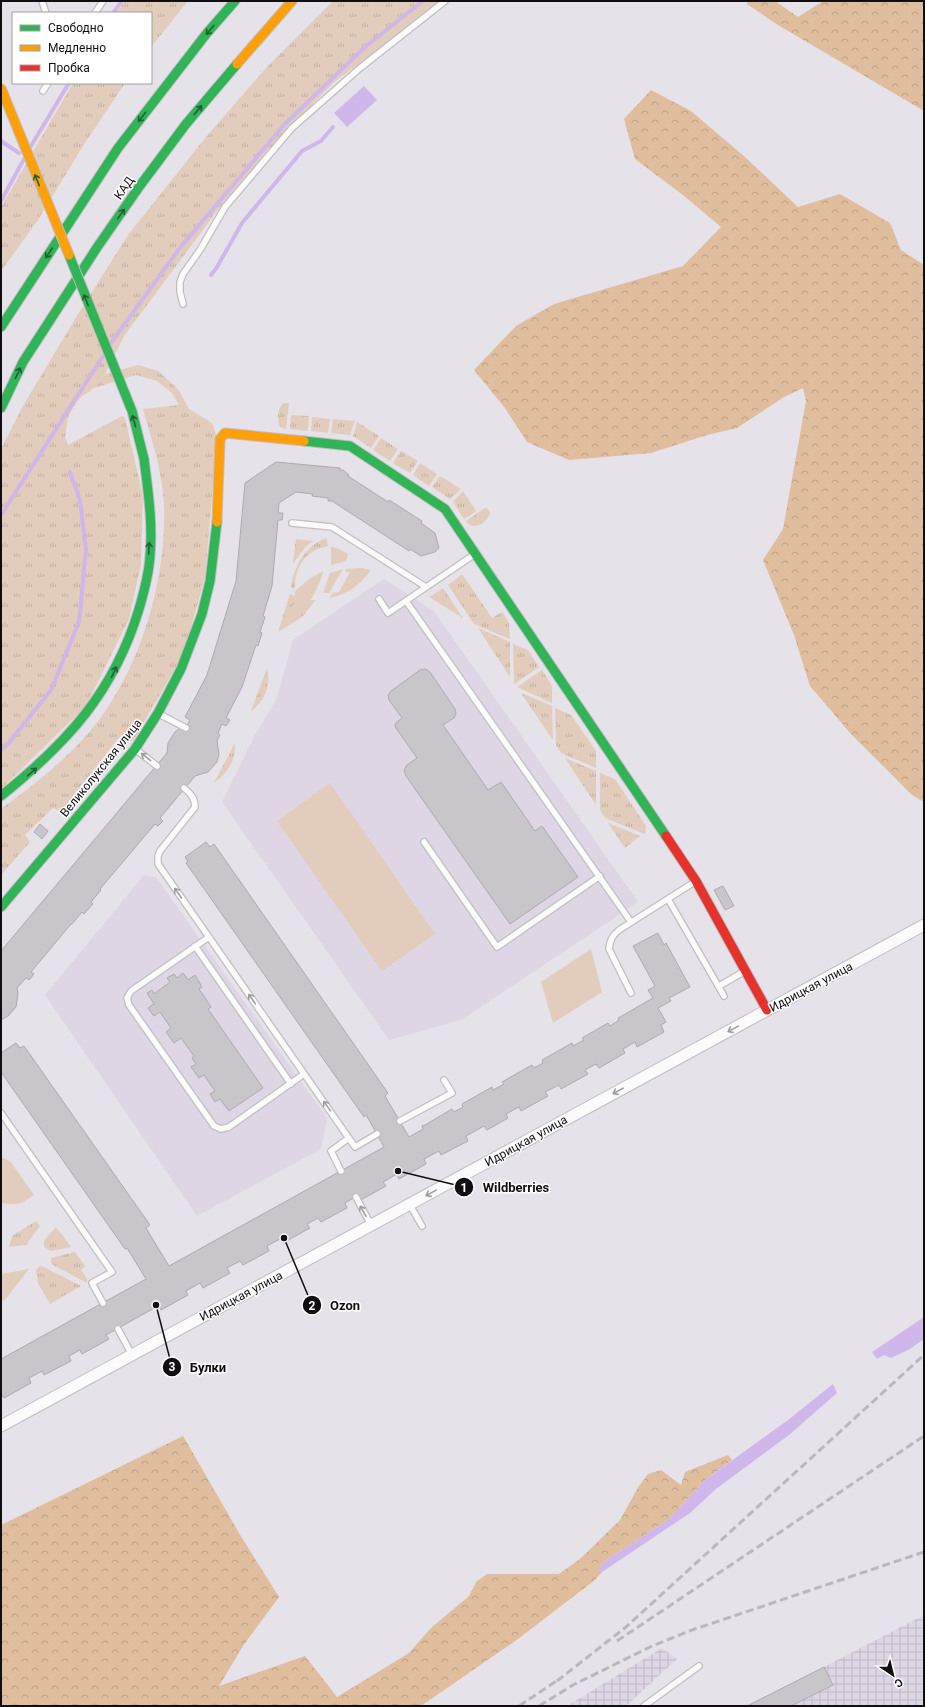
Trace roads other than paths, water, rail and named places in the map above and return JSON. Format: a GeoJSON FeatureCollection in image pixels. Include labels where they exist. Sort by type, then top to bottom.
{"type":"FeatureCollection","features":[{"type":"Feature","properties":{"kind":"main road"},"geometry":{"type":"LineString","coordinates":[[1,327],[118,148],[207,33],[235,1]]}},
{"type":"Feature","properties":{"kind":"main road","name":"КАД"},"geometry":{"type":"LineString","coordinates":[[1,408],[23,362],[98,246],[130,200],[186,124],[292,1]]}},
{"type":"Feature","properties":{"kind":"main road"},"geometry":{"type":"LineString","coordinates":[[276,18],[297,1]]}},
{"type":"Feature","properties":{"kind":"main road"},"geometry":{"type":"LineString","coordinates":[[1,88],[132,411],[144,459],[150,497],[149,568],[139,609],[127,646],[110,681],[71,734],[32,772],[1,796]]}},
{"type":"Feature","properties":{"kind":"main road","name":"Великолукская улица"},"geometry":{"type":"LineString","coordinates":[[1,908],[135,749],[158,714],[182,668],[202,614],[210,581],[216,536],[220,439],[225,433],[350,446],[446,509],[475,553]]}},
{"type":"Feature","properties":{"kind":"main road"},"geometry":{"type":"LineString","coordinates":[[475,553],[696,881],[767,1010]]}},
{"type":"Feature","properties":{"kind":"street","name":"Идрицкая улица"},"geometry":{"type":"LineString","coordinates":[[1,1426],[924,925]]}},
{"type":"Feature","properties":{"kind":"lane"},"geometry":{"type":"LineString","coordinates":[[42,1],[46,12]]}},
{"type":"Feature","properties":{"kind":"lane"},"geometry":{"type":"LineString","coordinates":[[96,12],[103,1]]}},
{"type":"Feature","properties":{"kind":"lane"},"geometry":{"type":"LineString","coordinates":[[183,304],[180,292],[180,282],[183,274],[200,250],[225,207],[287,134],[326,97],[445,1]]}},
{"type":"Feature","properties":{"kind":"lane"},"geometry":{"type":"LineString","coordinates":[[43,90],[47,84]]}},
{"type":"Feature","properties":{"kind":"lane"},"geometry":{"type":"LineString","coordinates":[[292,523],[332,527],[426,587]]}},
{"type":"Feature","properties":{"kind":"lane"},"geometry":{"type":"LineString","coordinates":[[379,599],[388,613],[475,553]]}},
{"type":"Feature","properties":{"kind":"lane"},"geometry":{"type":"LineString","coordinates":[[406,601],[631,922]]}},
{"type":"Feature","properties":{"kind":"lane"},"geometry":{"type":"LineString","coordinates":[[158,714],[186,728]]}},
{"type":"Feature","properties":{"kind":"lane"},"geometry":{"type":"LineString","coordinates":[[135,749],[157,766]]}},
{"type":"Feature","properties":{"kind":"lane"},"geometry":{"type":"LineString","coordinates":[[184,788],[192,795],[194,807],[160,851],[157,860],[158,864],[355,1147],[377,1134]]}},
{"type":"Feature","properties":{"kind":"lane"},"geometry":{"type":"LineString","coordinates":[[424,842],[496,948],[600,876]]}},
{"type":"Feature","properties":{"kind":"lane"},"geometry":{"type":"LineString","coordinates":[[631,993],[609,949],[609,942],[612,936],[631,922],[696,881]]}},
{"type":"Feature","properties":{"kind":"lane"},"geometry":{"type":"LineString","coordinates":[[668,899],[724,996]]}},
{"type":"Feature","properties":{"kind":"lane"},"geometry":{"type":"LineString","coordinates":[[209,937],[131,991],[127,998],[129,1005],[214,1126],[221,1129],[229,1126],[304,1074]]}},
{"type":"Feature","properties":{"kind":"lane"},"geometry":{"type":"LineString","coordinates":[[195,946],[291,1084]]}},
{"type":"Feature","properties":{"kind":"lane"},"geometry":{"type":"LineString","coordinates":[[719,986],[746,971]]}},
{"type":"Feature","properties":{"kind":"lane"},"geometry":{"type":"LineString","coordinates":[[400,1121],[452,1092],[444,1080]]}},
{"type":"Feature","properties":{"kind":"lane"},"geometry":{"type":"LineString","coordinates":[[1,1113],[112,1272],[92,1283],[103,1303]]}},
{"type":"Feature","properties":{"kind":"lane"},"geometry":{"type":"LineString","coordinates":[[341,1171],[331,1151],[349,1138]]}},
{"type":"Feature","properties":{"kind":"lane"},"geometry":{"type":"LineString","coordinates":[[356,1197],[371,1225]]}},
{"type":"Feature","properties":{"kind":"lane"},"geometry":{"type":"LineString","coordinates":[[410,1205],[422,1226]]}},
{"type":"Feature","properties":{"kind":"lane"},"geometry":{"type":"LineString","coordinates":[[118,1329],[132,1355]]}},
{"type":"Feature","properties":{"kind":"lane"},"geometry":{"type":"LineString","coordinates":[[644,1706],[699,1666]]}},
{"type":"Feature","properties":{"kind":"waterway"},"geometry":{"type":"LineString","coordinates":[[114,12],[122,1]]}},
{"type":"Feature","properties":{"kind":"waterway"},"geometry":{"type":"LineString","coordinates":[[111,343],[179,249],[284,125],[365,47],[423,1]]}},
{"type":"Feature","properties":{"kind":"waterway"},"geometry":{"type":"LineString","coordinates":[[31,146],[68,84]]}},
{"type":"Feature","properties":{"kind":"waterway"},"geometry":{"type":"LineString","coordinates":[[211,275],[242,223],[302,151],[321,141],[333,127]]}},
{"type":"Feature","properties":{"kind":"waterway"},"geometry":{"type":"LineString","coordinates":[[1,141],[19,153]]}},
{"type":"Feature","properties":{"kind":"waterway"},"geometry":{"type":"LineString","coordinates":[[1,201],[24,159]]}},
{"type":"Feature","properties":{"kind":"waterway"},"geometry":{"type":"LineString","coordinates":[[1,515],[103,356]]}},
{"type":"Feature","properties":{"kind":"waterway"},"geometry":{"type":"LineString","coordinates":[[1,750],[7,745],[51,690],[79,622],[86,549],[80,500],[70,472]]}},
{"type":"Feature","properties":{"kind":"railway"},"geometry":{"type":"LineString","coordinates":[[557,1681],[626,1627],[924,1355]]}},
{"type":"Feature","properties":{"kind":"railway"},"geometry":{"type":"LineString","coordinates":[[617,1641],[924,1436]]}},
{"type":"Feature","properties":{"kind":"railway"},"geometry":{"type":"LineString","coordinates":[[539,1706],[573,1685],[652,1646],[692,1630],[924,1552]]}},
{"type":"Feature","properties":{"kind":"railway"},"geometry":{"type":"LineString","coordinates":[[519,1706],[561,1678]]}},
{"type":"Feature","properties":{"kind":"place","name":"Wildberries"},"geometry":{"type":"Point","coordinates":[398,1171]}},
{"type":"Feature","properties":{"kind":"place","name":"Ozon"},"geometry":{"type":"Point","coordinates":[284,1238]}},
{"type":"Feature","properties":{"kind":"place","name":"Булки"},"geometry":{"type":"Point","coordinates":[156,1305]}}]}
